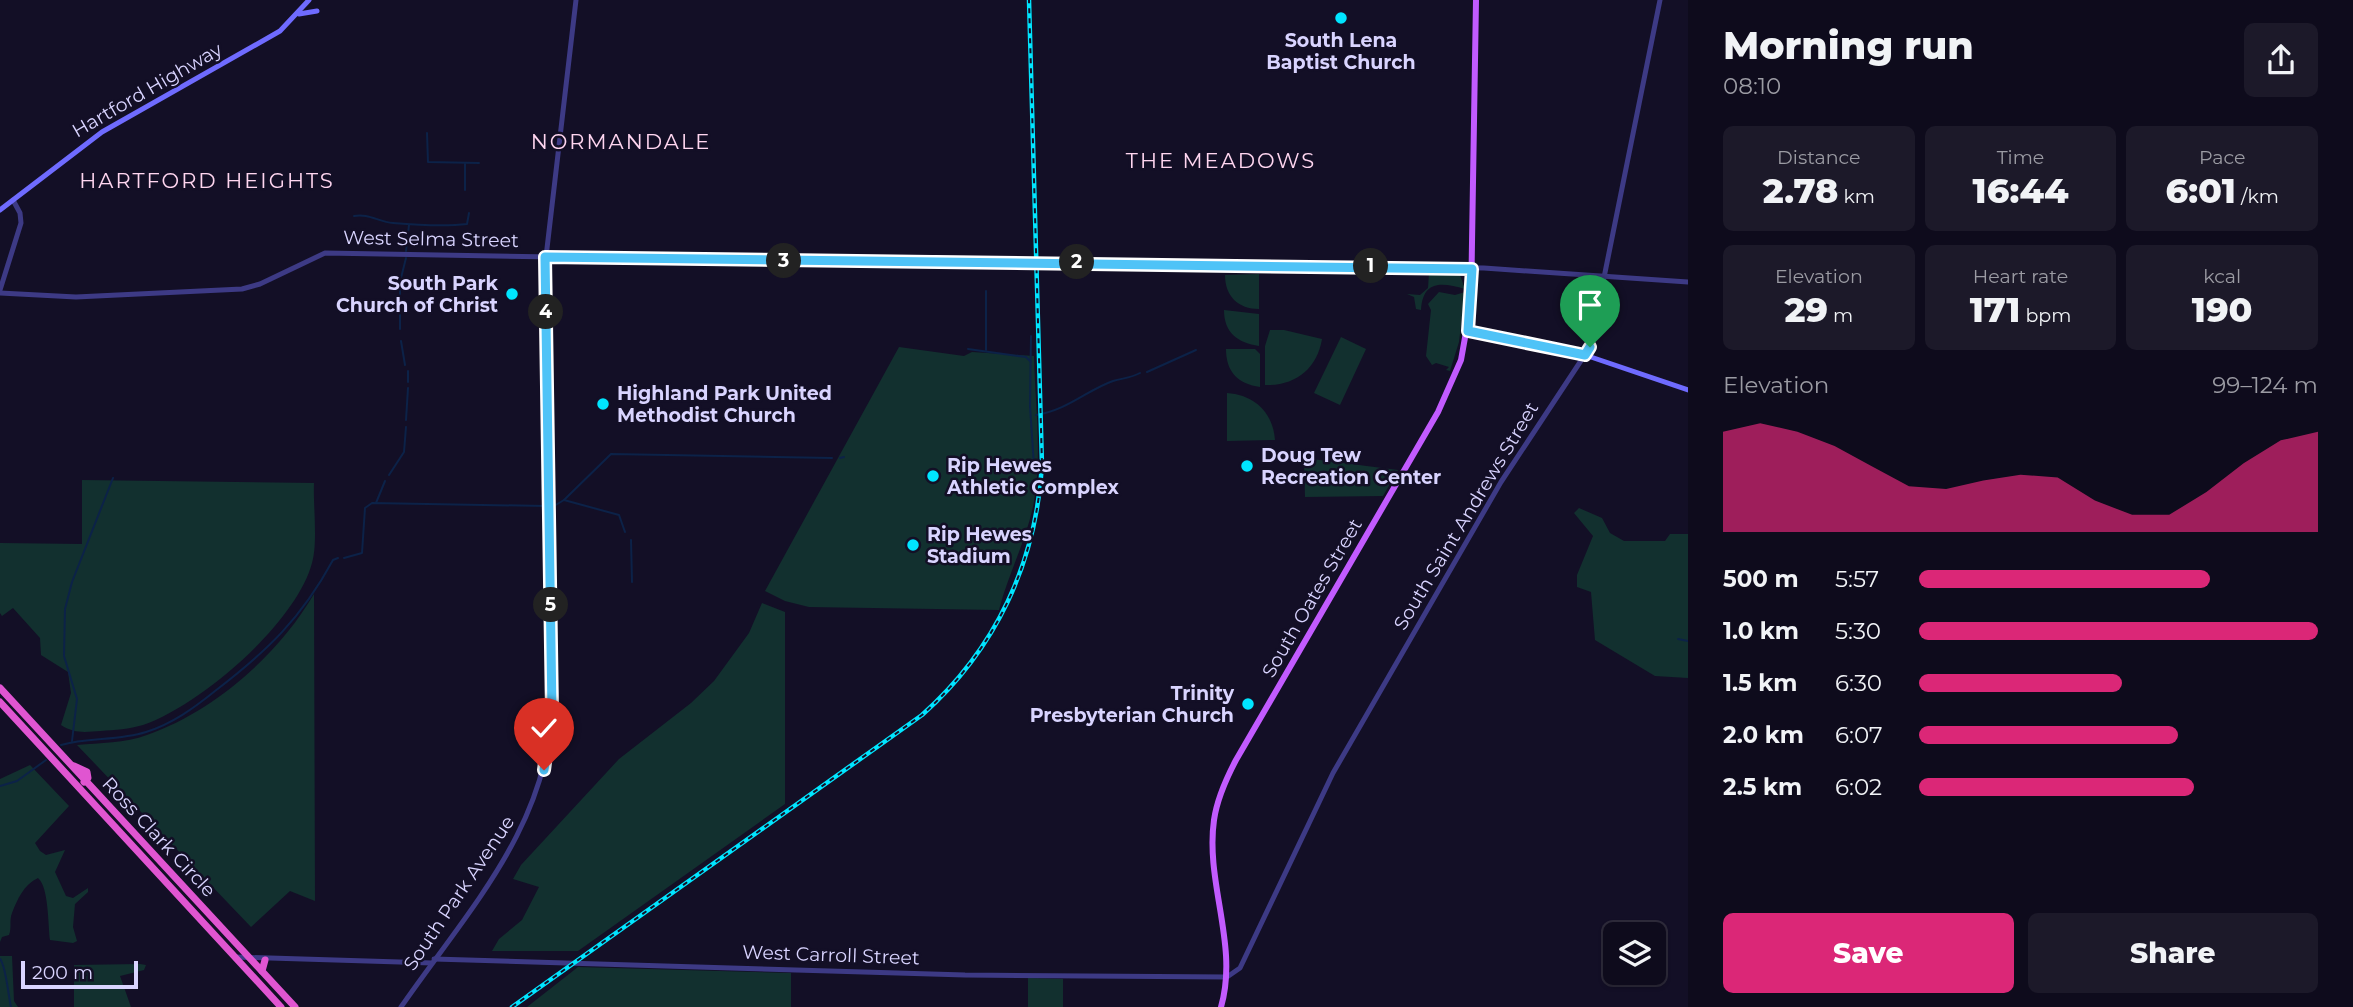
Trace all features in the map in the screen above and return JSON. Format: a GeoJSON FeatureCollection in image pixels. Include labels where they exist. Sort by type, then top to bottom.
{"type":"FeatureCollection","features":[{"type":"Feature","properties":{"kind":"highway","name":"Ross Clark Circle"},"geometry":{"type":"LineString","coordinates":[[0,688],[295,1007]]}},
{"type":"Feature","properties":{"kind":"highway","name":"Ross Clark Circle"},"geometry":{"type":"LineString","coordinates":[[0,702],[279,1004]]}},
{"type":"Feature","properties":{"kind":"highway"},"geometry":{"type":"LineString","coordinates":[[73,781],[86,781]]}},
{"type":"Feature","properties":{"kind":"highway"},"geometry":{"type":"LineString","coordinates":[[125,838],[132,831]]}},
{"type":"Feature","properties":{"kind":"highway"},"geometry":{"type":"LineString","coordinates":[[262,971],[265,960]]}},
{"type":"Feature","properties":{"kind":"highway"},"geometry":{"type":"LineString","coordinates":[[279,1004],[283,994]]}},
{"type":"Feature","properties":{"kind":"main road","name":"Hartford Highway"},"geometry":{"type":"LineString","coordinates":[[0,210],[102,132],[269,38],[299,14],[309,0]]}},
{"type":"Feature","properties":{"kind":"main road","name":"South Oates Street"},"geometry":{"type":"LineString","coordinates":[[1221,1007],[1227,977],[1212,846],[1214,820],[1222,790],[1236,760],[1445,399],[1468,331],[1472,269],[1476,0]]}},
{"type":"Feature","properties":{"kind":"main road"},"geometry":{"type":"LineString","coordinates":[[299,14],[317,11]]}},
{"type":"Feature","properties":{"kind":"main road"},"geometry":{"type":"LineString","coordinates":[[1468,331],[1585,355],[1688,390]]}},
{"type":"Feature","properties":{"kind":"street","name":"South Park Avenue"},"geometry":{"type":"LineString","coordinates":[[401,1007],[522,830],[538,792],[549,751],[552,699],[545,257],[576,0]]}},
{"type":"Feature","properties":{"kind":"street","name":"South Saint Andrews Street"},"geometry":{"type":"LineString","coordinates":[[1227,977],[1240,968],[1333,773],[1501,482],[1585,355],[1593,338],[1660,0]]}},
{"type":"Feature","properties":{"kind":"street"},"geometry":{"type":"LineString","coordinates":[[0,292],[21,223],[19,209],[13,200]]}},
{"type":"Feature","properties":{"kind":"street","name":"West Selma Street"},"geometry":{"type":"LineString","coordinates":[[0,292],[76,296],[237,290],[260,284],[325,253],[1472,269],[1688,282]]}},
{"type":"Feature","properties":{"kind":"street","name":"West Carroll Street"},"geometry":{"type":"LineString","coordinates":[[235,957],[265,960],[433,961],[965,975],[1227,977]]}},
{"type":"Feature","properties":{"kind":"green space"},"geometry":{"type":"Polygon","coordinates":[[[1429,273],[1460,275],[1465,289],[1449,285],[1430,288],[1421,310],[1416,309],[1414,297],[1407,294],[1420,295],[1428,288],[1429,273]]]}},
{"type":"Feature","properties":{"kind":"green space"},"geometry":{"type":"Polygon","coordinates":[[[1259,274],[1259,309],[1245,307],[1234,300],[1227,289],[1225,275],[1259,274]]]}},
{"type":"Feature","properties":{"kind":"green space"},"geometry":{"type":"Polygon","coordinates":[[[1439,292],[1455,295],[1465,292],[1459,342],[1450,371],[1446,370],[1449,367],[1436,363],[1432,365],[1426,356],[1431,310],[1428,304],[1439,292]]]}},
{"type":"Feature","properties":{"kind":"green space"},"geometry":{"type":"Polygon","coordinates":[[[1224,310],[1259,314],[1259,346],[1234,336],[1227,325],[1224,310]]]}},
{"type":"Feature","properties":{"kind":"green space"},"geometry":{"type":"Polygon","coordinates":[[[1270,330],[1284,330],[1322,339],[1315,359],[1303,374],[1276,385],[1265,385],[1265,346],[1270,330]]]}},
{"type":"Feature","properties":{"kind":"green space"},"geometry":{"type":"Polygon","coordinates":[[[1341,337],[1366,349],[1340,405],[1314,393],[1341,337]]]}},
{"type":"Feature","properties":{"kind":"green space","name":"Rip Hewes Athletic Complex"},"geometry":{"type":"Polygon","coordinates":[[[899,347],[964,356],[972,352],[1034,356],[1038,451],[1036,489],[1030,520],[999,610],[809,607],[785,601],[765,591],[899,347]]]}},
{"type":"Feature","properties":{"kind":"green space"},"geometry":{"type":"Polygon","coordinates":[[[1226,349],[1255,349],[1260,354],[1260,387],[1245,383],[1235,376],[1228,364],[1226,349]]]}},
{"type":"Feature","properties":{"kind":"green space"},"geometry":{"type":"Polygon","coordinates":[[[1227,393],[1246,397],[1261,407],[1271,422],[1275,440],[1227,441],[1227,393]]]}},
{"type":"Feature","properties":{"kind":"green space"},"geometry":{"type":"Polygon","coordinates":[[[1304,458],[1398,470],[1383,496],[1305,497],[1304,458]]]}},
{"type":"Feature","properties":{"kind":"green space"},"geometry":{"type":"Polygon","coordinates":[[[82,480],[314,483],[314,555],[303,586],[287,611],[267,635],[218,681],[192,700],[143,725],[85,732],[61,725],[71,693],[68,672],[41,655],[40,638],[13,608],[2,616],[0,613],[0,543],[82,544],[82,480]]]}},
{"type":"Feature","properties":{"kind":"green space"},"geometry":{"type":"Polygon","coordinates":[[[1579,508],[1602,518],[1610,533],[1624,541],[1665,541],[1670,534],[1688,534],[1688,678],[1655,676],[1595,640],[1591,592],[1577,587],[1577,575],[1593,536],[1574,513],[1579,508]]]}},
{"type":"Feature","properties":{"kind":"green space"},"geometry":{"type":"Polygon","coordinates":[[[314,594],[315,901],[290,891],[251,927],[77,745],[139,738],[172,725],[197,711],[220,696],[263,659],[299,617],[314,594]]]}},
{"type":"Feature","properties":{"kind":"green space"},"geometry":{"type":"Polygon","coordinates":[[[762,603],[785,612],[785,804],[578,951],[492,951],[499,939],[522,920],[539,887],[513,879],[521,865],[619,759],[691,703],[714,681],[749,633],[762,603]]]}},
{"type":"Feature","properties":{"kind":"green space"},"geometry":{"type":"Polygon","coordinates":[[[30,765],[69,806],[35,843],[46,855],[65,850],[55,872],[66,896],[73,898],[88,888],[88,892],[75,904],[73,927],[77,941],[73,943],[50,940],[46,898],[38,878],[29,884],[16,903],[11,916],[9,935],[2,937],[0,942],[0,779],[30,765]]]}},
{"type":"Feature","properties":{"kind":"green space"},"geometry":{"type":"Polygon","coordinates":[[[0,956],[12,956],[14,1001],[18,1007],[0,1007],[0,956]]]}},
{"type":"Feature","properties":{"kind":"green space"},"geometry":{"type":"Polygon","coordinates":[[[74,965],[146,965],[144,970],[120,976],[131,1007],[74,1007],[74,965]]]}},
{"type":"Feature","properties":{"kind":"green space"},"geometry":{"type":"Polygon","coordinates":[[[578,967],[791,973],[791,1007],[527,1007],[578,967]]]}},
{"type":"Feature","properties":{"kind":"green space"},"geometry":{"type":"Polygon","coordinates":[[[1028,978],[1063,979],[1063,1007],[1028,1007],[1028,978]]]}},
{"type":"Feature","properties":{"kind":"waterway"},"geometry":{"type":"LineString","coordinates":[[427,133],[428,162],[479,163]]}},
{"type":"Feature","properties":{"kind":"waterway"},"geometry":{"type":"LineString","coordinates":[[465,164],[465,190]]}},
{"type":"Feature","properties":{"kind":"waterway"},"geometry":{"type":"LineString","coordinates":[[354,216],[393,223],[449,225],[467,224],[469,213]]}},
{"type":"Feature","properties":{"kind":"waterway"},"geometry":{"type":"LineString","coordinates":[[406,251],[409,225]]}},
{"type":"Feature","properties":{"kind":"waterway"},"geometry":{"type":"LineString","coordinates":[[400,308],[400,282],[406,258]]}},
{"type":"Feature","properties":{"kind":"waterway"},"geometry":{"type":"LineString","coordinates":[[986,291],[986,350]]}},
{"type":"Feature","properties":{"kind":"waterway"},"geometry":{"type":"LineString","coordinates":[[400,314],[400,329]]}},
{"type":"Feature","properties":{"kind":"waterway"},"geometry":{"type":"LineString","coordinates":[[1031,336],[1030,406],[1034,466]]}},
{"type":"Feature","properties":{"kind":"waterway"},"geometry":{"type":"LineString","coordinates":[[401,341],[405,365]]}},
{"type":"Feature","properties":{"kind":"waterway"},"geometry":{"type":"LineString","coordinates":[[968,349],[1026,357],[1031,362]]}},
{"type":"Feature","properties":{"kind":"waterway"},"geometry":{"type":"LineString","coordinates":[[1147,372],[1196,350]]}},
{"type":"Feature","properties":{"kind":"waterway"},"geometry":{"type":"LineString","coordinates":[[408,371],[408,382]]}},
{"type":"Feature","properties":{"kind":"waterway"},"geometry":{"type":"LineString","coordinates":[[1036,415],[1058,409],[1113,381],[1140,373]]}},
{"type":"Feature","properties":{"kind":"waterway"},"geometry":{"type":"LineString","coordinates":[[406,420],[408,388]]}},
{"type":"Feature","properties":{"kind":"waterway"},"geometry":{"type":"LineString","coordinates":[[389,475],[404,452],[406,427]]}},
{"type":"Feature","properties":{"kind":"waterway"},"geometry":{"type":"LineString","coordinates":[[554,506],[564,500],[611,454],[832,458]]}},
{"type":"Feature","properties":{"kind":"waterway"},"geometry":{"type":"LineString","coordinates":[[840,458],[844,457]]}},
{"type":"Feature","properties":{"kind":"waterway"},"geometry":{"type":"LineString","coordinates":[[72,741],[77,699],[64,656],[65,609],[72,582],[113,478]]}},
{"type":"Feature","properties":{"kind":"waterway"},"geometry":{"type":"LineString","coordinates":[[376,503],[385,481]]}},
{"type":"Feature","properties":{"kind":"waterway"},"geometry":{"type":"LineString","coordinates":[[564,500],[619,515],[625,532]]}},
{"type":"Feature","properties":{"kind":"waterway"},"geometry":{"type":"LineString","coordinates":[[344,558],[362,553],[365,508],[372,503],[545,506]]}},
{"type":"Feature","properties":{"kind":"waterway"},"geometry":{"type":"LineString","coordinates":[[631,540],[632,582]]}},
{"type":"Feature","properties":{"kind":"waterway"},"geometry":{"type":"LineString","coordinates":[[61,745],[146,732],[165,725],[191,709],[251,662],[282,633],[308,600],[333,560],[338,558]]}},
{"type":"Feature","properties":{"kind":"waterway"},"geometry":{"type":"LineString","coordinates":[[1678,639],[1688,641]]}},
{"type":"Feature","properties":{"kind":"waterway"},"geometry":{"type":"LineString","coordinates":[[0,786],[17,781],[46,760]]}},
{"type":"Feature","properties":{"kind":"waterway"},"geometry":{"type":"LineString","coordinates":[[0,959],[11,1007]]}},
{"type":"Feature","properties":{"kind":"railway"},"geometry":{"type":"LineString","coordinates":[[512,1007],[922,715],[971,662],[991,633],[1007,602],[1021,570],[1031,536],[1042,465],[1029,0]]}},
{"type":"Feature","properties":{"kind":"place","name":"South Lena Baptist Church"},"geometry":{"type":"Point","coordinates":[1341,18]}},
{"type":"Feature","properties":{"kind":"place","name":"South Park Church of Christ"},"geometry":{"type":"Point","coordinates":[512,294]}},
{"type":"Feature","properties":{"kind":"place","name":"Highland Park United Methodist Church"},"geometry":{"type":"Point","coordinates":[603,404]}},
{"type":"Feature","properties":{"kind":"place","name":"Doug Tew Recreation Center"},"geometry":{"type":"Point","coordinates":[1247,466]}},
{"type":"Feature","properties":{"kind":"place","name":"Rip Hewes Athletic Complex"},"geometry":{"type":"Point","coordinates":[933,476]}},
{"type":"Feature","properties":{"kind":"place","name":"Rip Hewes Stadium"},"geometry":{"type":"Point","coordinates":[913,545]}},
{"type":"Feature","properties":{"kind":"place","name":"Trinity Presbyterian Church"},"geometry":{"type":"Point","coordinates":[1248,704]}},
{"type":"Feature","properties":{"kind":"district","name":"NORMANDALE"},"geometry":{"type":"Point","coordinates":[621,141]}},
{"type":"Feature","properties":{"kind":"district","name":"THE MEADOWS"},"geometry":{"type":"Point","coordinates":[1221,160]}},
{"type":"Feature","properties":{"kind":"district","name":"HARTFORD HEIGHTS"},"geometry":{"type":"Point","coordinates":[207,180]}},
{"type":"Feature","properties":{"kind":"route"},"geometry":{"type":"LineString","coordinates":[[544,770],[549,751],[552,711],[550,424],[545,257],[1472,269],[1468,331],[1585,355],[1590,347]]}}]}
